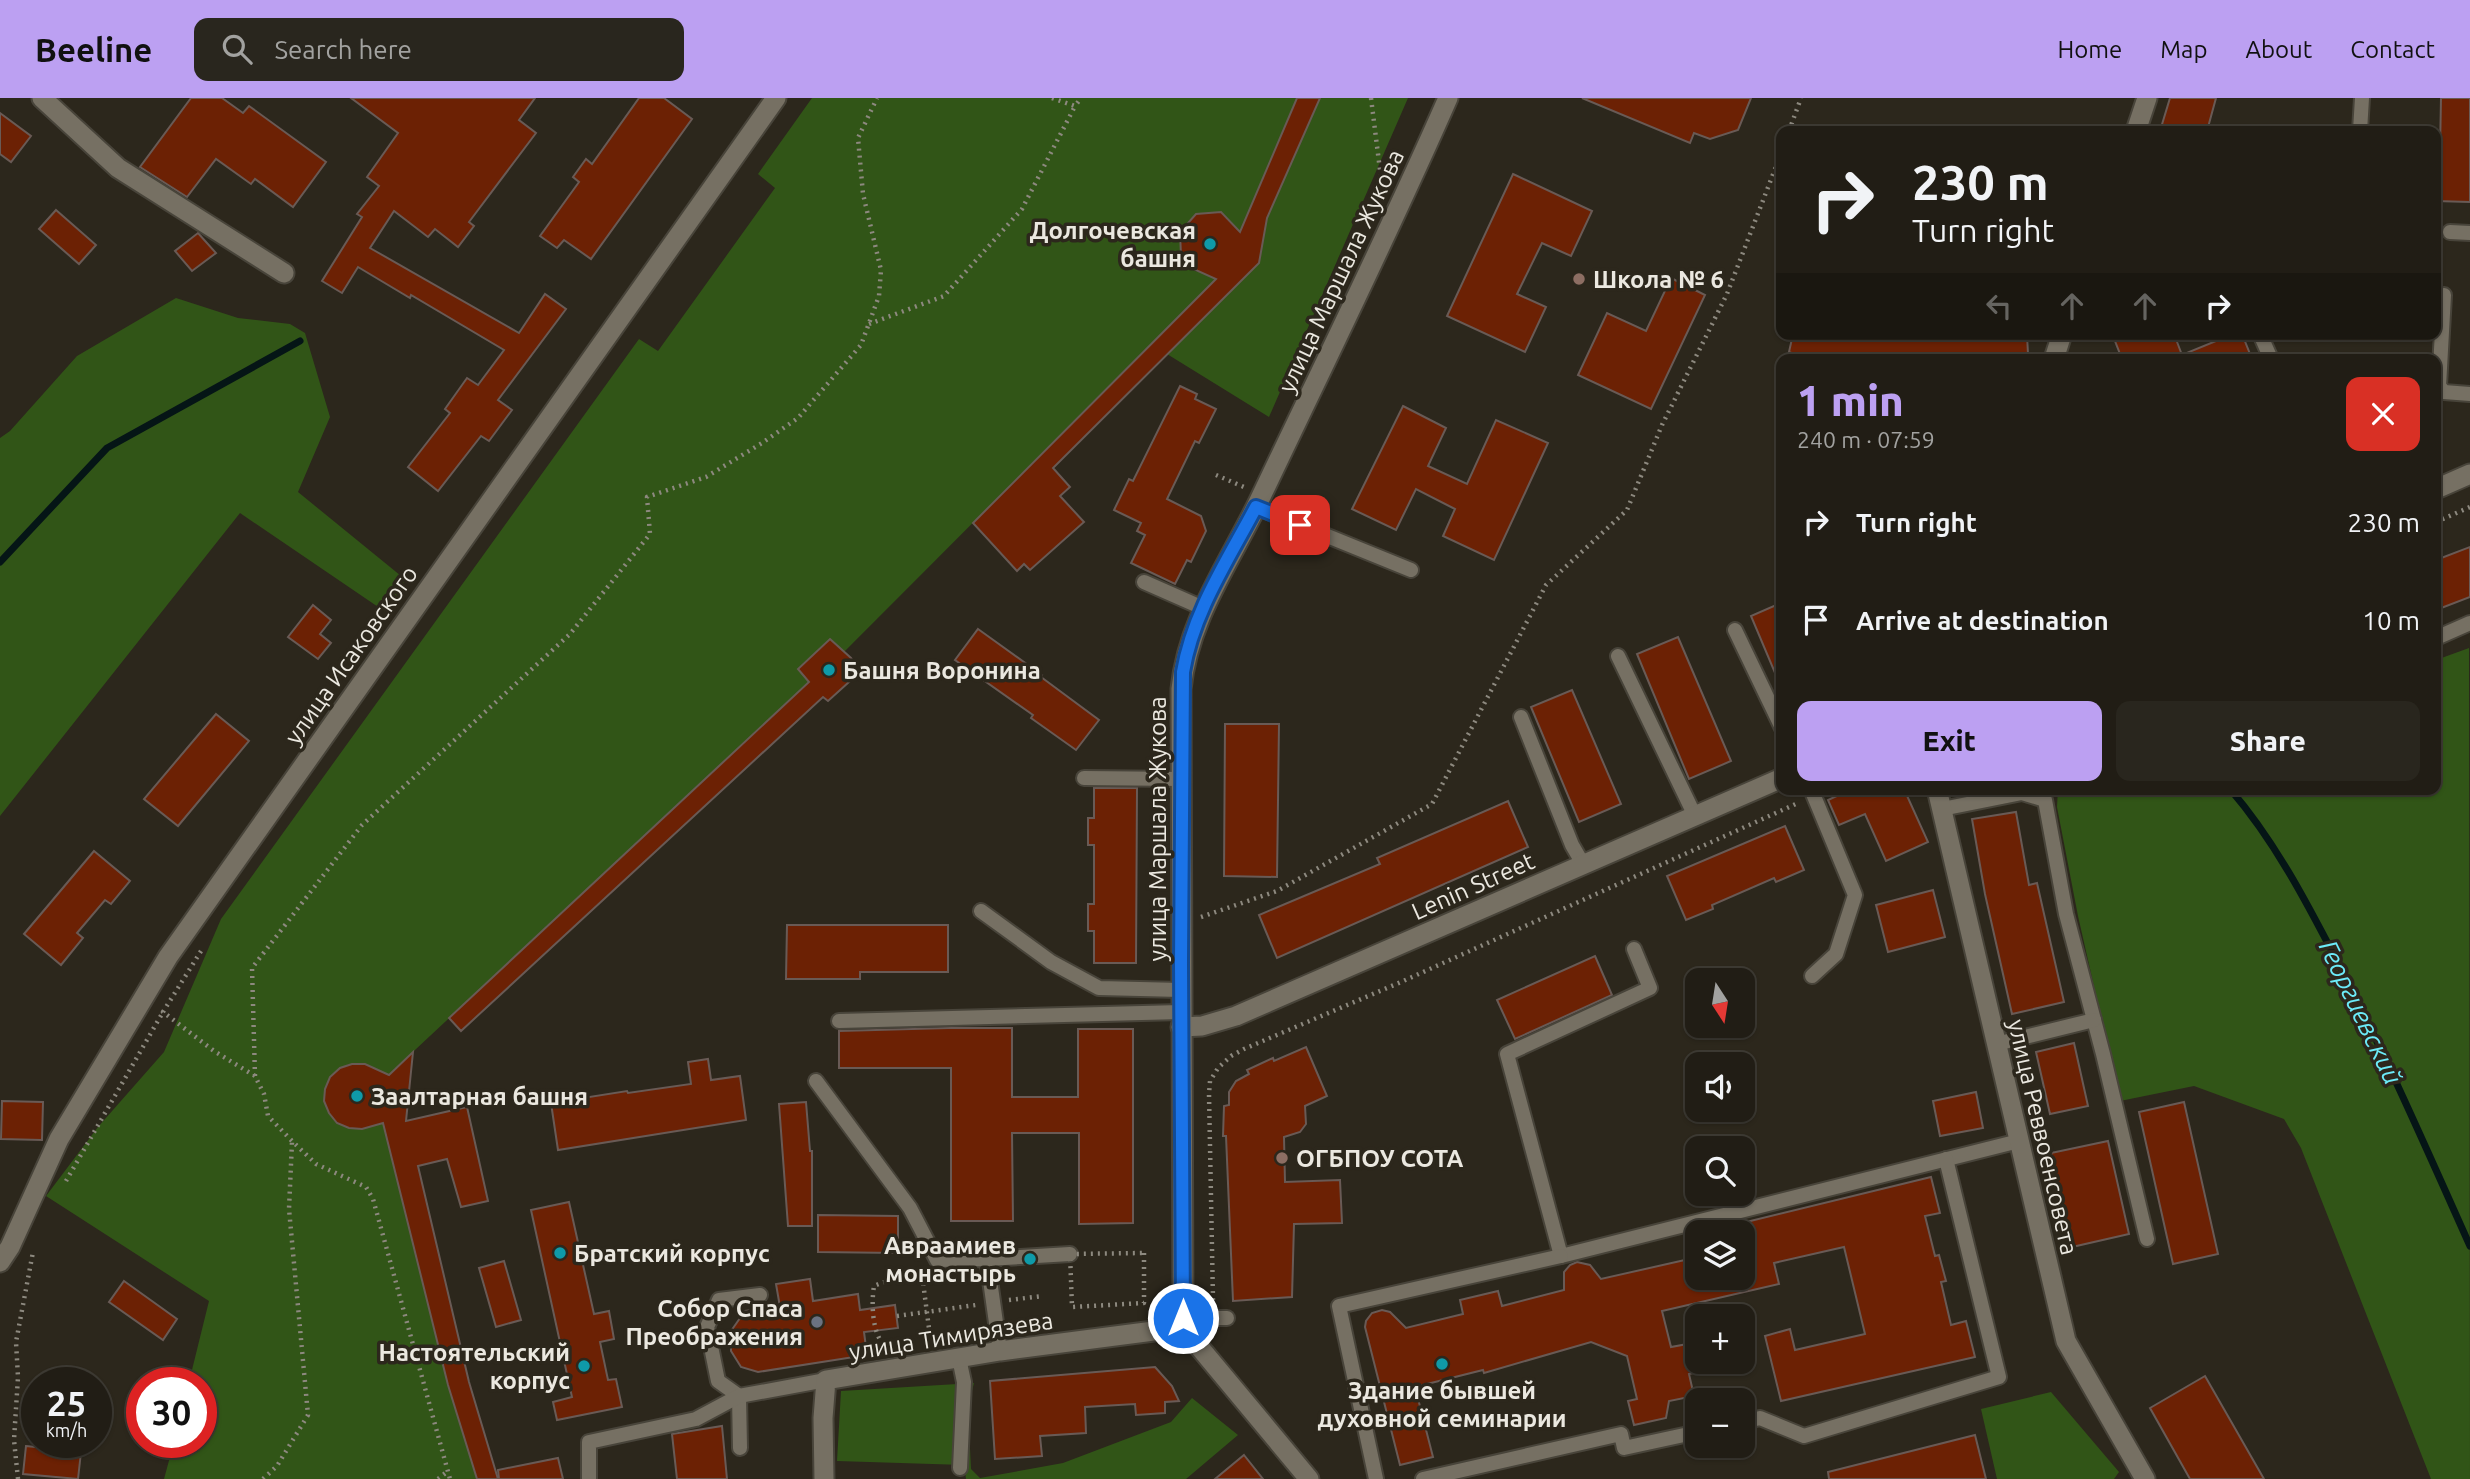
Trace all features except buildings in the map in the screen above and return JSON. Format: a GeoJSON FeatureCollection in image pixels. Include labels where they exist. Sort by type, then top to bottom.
{"type":"FeatureCollection","features":[{"type":"Feature","properties":{"kind":"street"},"geometry":{"type":"LineString","coordinates":[[42,98],[118,169],[284,273]]}},
{"type":"Feature","properties":{"kind":"street","name":"улица Исаковского"},"geometry":{"type":"LineString","coordinates":[[0,1262],[10,1247],[59,1139],[168,957],[776,98]]}},
{"type":"Feature","properties":{"kind":"street","name":"улица Маршала Жукова"},"geometry":{"type":"LineString","coordinates":[[1182,1321],[1183,672],[1191,638],[1203,608],[1256,507],[1396,217],[1448,98]]}},
{"type":"Feature","properties":{"kind":"street"},"geometry":{"type":"LineString","coordinates":[[2138,126],[2147,98]]}},
{"type":"Feature","properties":{"kind":"street"},"geometry":{"type":"LineString","coordinates":[[2441,487],[2470,474]]}},
{"type":"Feature","properties":{"kind":"street","name":"Lenin Street"},"geometry":{"type":"LineString","coordinates":[[1181,1020],[1202,1026],[1236,1016],[1776,781]]}},
{"type":"Feature","properties":{"kind":"street","name":"улица Реввоенсовета"},"geometry":{"type":"LineString","coordinates":[[1938,795],[2066,1341],[2145,1479]]}},
{"type":"Feature","properties":{"kind":"street"},"geometry":{"type":"LineString","coordinates":[[1182,1321],[1309,1479]]}},
{"type":"Feature","properties":{"kind":"street","name":"улица Тимирязева"},"geometry":{"type":"LineString","coordinates":[[824,1479],[823,1418],[826,1380],[1000,1351],[1169,1329],[1182,1321]]}},
{"type":"Feature","properties":{"kind":"lane"},"geometry":{"type":"LineString","coordinates":[[2360,126],[2362,98]]}},
{"type":"Feature","properties":{"kind":"lane"},"geometry":{"type":"LineString","coordinates":[[2449,232],[2470,233]]}},
{"type":"Feature","properties":{"kind":"lane"},"geometry":{"type":"LineString","coordinates":[[2441,354],[2444,295]]}},
{"type":"Feature","properties":{"kind":"lane"},"geometry":{"type":"LineString","coordinates":[[2441,389],[2444,393],[2470,394]]}},
{"type":"Feature","properties":{"kind":"lane"},"geometry":{"type":"LineString","coordinates":[[1256,507],[1411,570]]}},
{"type":"Feature","properties":{"kind":"lane"},"geometry":{"type":"LineString","coordinates":[[1144,582],[1203,608]]}},
{"type":"Feature","properties":{"kind":"lane"},"geometry":{"type":"LineString","coordinates":[[2441,636],[2470,623]]}},
{"type":"Feature","properties":{"kind":"lane"},"geometry":{"type":"LineString","coordinates":[[1735,630],[1776,716]]}},
{"type":"Feature","properties":{"kind":"lane"},"geometry":{"type":"LineString","coordinates":[[1618,656],[1695,816]]}},
{"type":"Feature","properties":{"kind":"lane"},"geometry":{"type":"LineString","coordinates":[[1521,718],[1572,845],[1583,864]]}},
{"type":"Feature","properties":{"kind":"lane"},"geometry":{"type":"LineString","coordinates":[[1084,778],[1181,779]]}},
{"type":"Feature","properties":{"kind":"lane"},"geometry":{"type":"LineString","coordinates":[[1812,976],[1836,954],[1855,895],[1813,795]]}},
{"type":"Feature","properties":{"kind":"lane"},"geometry":{"type":"LineString","coordinates":[[1942,809],[2012,795]]}},
{"type":"Feature","properties":{"kind":"lane"},"geometry":{"type":"LineString","coordinates":[[2029,795],[2045,800],[2066,914],[2147,1239]]}},
{"type":"Feature","properties":{"kind":"lane"},"geometry":{"type":"LineString","coordinates":[[981,911],[1051,961],[1099,988],[1181,990]]}},
{"type":"Feature","properties":{"kind":"lane"},"geometry":{"type":"LineString","coordinates":[[1561,1256],[1507,1054],[1650,988],[1634,948]]}},
{"type":"Feature","properties":{"kind":"lane"},"geometry":{"type":"LineString","coordinates":[[839,1021],[1181,1020]]}},
{"type":"Feature","properties":{"kind":"lane"},"geometry":{"type":"LineString","coordinates":[[1997,1044],[2094,1020]]}},
{"type":"Feature","properties":{"kind":"lane"},"geometry":{"type":"LineString","coordinates":[[816,1081],[910,1208],[937,1260],[1070,1254]]}},
{"type":"Feature","properties":{"kind":"lane"},"geometry":{"type":"LineString","coordinates":[[1376,1479],[1339,1306],[1561,1256],[2019,1141]]}},
{"type":"Feature","properties":{"kind":"lane"},"geometry":{"type":"LineString","coordinates":[[1755,1419],[1760,1418],[1804,1436],[1998,1377],[1946,1160]]}},
{"type":"Feature","properties":{"kind":"lane"},"geometry":{"type":"LineString","coordinates":[[987,1259],[1000,1351]]}},
{"type":"Feature","properties":{"kind":"lane"},"geometry":{"type":"LineString","coordinates":[[739,1396],[718,1381],[707,1327],[719,1300],[760,1295]]}},
{"type":"Feature","properties":{"kind":"lane"},"geometry":{"type":"LineString","coordinates":[[1182,1321],[1220,1318]]}},
{"type":"Feature","properties":{"kind":"lane"},"geometry":{"type":"LineString","coordinates":[[959,1358],[964,1382],[960,1468]]}},
{"type":"Feature","properties":{"kind":"lane"},"geometry":{"type":"LineString","coordinates":[[589,1479],[589,1442],[696,1419],[739,1396],[826,1380]]}},
{"type":"Feature","properties":{"kind":"lane"},"geometry":{"type":"LineString","coordinates":[[739,1396],[740,1448]]}},
{"type":"Feature","properties":{"kind":"lane"},"geometry":{"type":"LineString","coordinates":[[1423,1479],[1621,1434],[1624,1448],[1685,1435]]}},
{"type":"Feature","properties":{"kind":"path"},"geometry":{"type":"LineString","coordinates":[[450,1479],[373,1199],[366,1187],[316,1164],[268,1116],[264,1094],[255,1076],[252,968],[362,825],[570,634],[650,534],[648,497],[706,477],[799,418],[862,345],[879,296],[881,270],[863,194],[858,138],[877,98]]}},
{"type":"Feature","properties":{"kind":"path"},"geometry":{"type":"LineString","coordinates":[[1052,98],[1075,106]]}},
{"type":"Feature","properties":{"kind":"path"},"geometry":{"type":"LineString","coordinates":[[869,324],[943,296],[1022,209],[1081,98]]}},
{"type":"Feature","properties":{"kind":"path"},"geometry":{"type":"LineString","coordinates":[[1371,98],[1382,186]]}},
{"type":"Feature","properties":{"kind":"path"},"geometry":{"type":"LineString","coordinates":[[1791,126],[1801,98]]}},
{"type":"Feature","properties":{"kind":"path"},"geometry":{"type":"LineString","coordinates":[[1198,918],[1277,891],[1432,804],[1546,584],[1627,510],[1662,425],[1727,294],[1776,167]]}},
{"type":"Feature","properties":{"kind":"path"},"geometry":{"type":"LineString","coordinates":[[2441,521],[2470,507]]}},
{"type":"Feature","properties":{"kind":"path"},"geometry":{"type":"LineString","coordinates":[[1220,1318],[1209,1094],[1210,1081],[1231,1056],[1260,1041],[1401,982],[1808,795]]}},
{"type":"Feature","properties":{"kind":"path"},"geometry":{"type":"LineString","coordinates":[[63,1186],[206,943]]}},
{"type":"Feature","properties":{"kind":"path"},"geometry":{"type":"LineString","coordinates":[[163,1012],[214,1051],[255,1076]]}},
{"type":"Feature","properties":{"kind":"path"},"geometry":{"type":"LineString","coordinates":[[263,1479],[277,1466],[308,1415],[289,1209],[292,1141]]}},
{"type":"Feature","properties":{"kind":"path"},"geometry":{"type":"LineString","coordinates":[[18,1479],[15,1440],[18,1377],[16,1342],[34,1244]]}},
{"type":"Feature","properties":{"kind":"path"},"geometry":{"type":"LineString","coordinates":[[1144,1253],[1144,1303],[1072,1307],[1070,1254],[1144,1253]]}},
{"type":"Feature","properties":{"kind":"path"},"geometry":{"type":"LineString","coordinates":[[877,1331],[872,1299],[874,1286],[887,1280],[923,1282],[934,1362]]}},
{"type":"Feature","properties":{"kind":"path"},"geometry":{"type":"LineString","coordinates":[[897,1317],[1043,1296]]}},
{"type":"Feature","properties":{"kind":"path"},"geometry":{"type":"LineString","coordinates":[[438,1479],[447,1471]]}},
{"type":"Feature","properties":{"kind":"green space"},"geometry":{"type":"Polygon","coordinates":[[[812,98],[1297,98],[1240,232],[1221,212],[1196,214],[1180,232],[1182,253],[1188,266],[1201,272],[1222,273],[844,652],[830,639],[798,668],[809,682],[385,1078],[362,1064],[350,1064],[332,1077],[325,1098],[332,1118],[344,1126],[358,1129],[382,1117],[448,1385],[477,1479],[164,1479],[170,1458],[217,1458],[217,1367],[193,1367],[209,1301],[46,1196],[98,1127],[164,1052],[221,919],[639,339],[658,351],[775,188],[758,174],[812,98]]]}},
{"type":"Feature","properties":{"kind":"green space"},"geometry":{"type":"Polygon","coordinates":[[[1320,98],[1408,98],[1269,417],[1167,354],[1259,263],[1267,218],[1320,98]]]}},
{"type":"Feature","properties":{"kind":"green space"},"geometry":{"type":"Polygon","coordinates":[[[176,298],[238,318],[290,324],[305,333],[330,417],[298,492],[406,580],[387,613],[240,513],[0,816],[0,438],[10,431],[77,356],[176,298]]]}},
{"type":"Feature","properties":{"kind":"green space"},"geometry":{"type":"Polygon","coordinates":[[[2469,648],[2470,1479],[2431,1479],[2301,1148],[2284,1119],[2194,1086],[2120,1101],[2078,916],[2057,807],[2058,795],[2441,795],[2441,658],[2469,648]]]}},
{"type":"Feature","properties":{"kind":"green space"},"geometry":{"type":"Polygon","coordinates":[[[974,1383],[968,1407],[971,1469],[980,1478],[1063,1463],[1171,1422],[1192,1398],[1238,1435],[1186,1479],[966,1479],[964,1465],[837,1461],[841,1391],[974,1383]]]}},
{"type":"Feature","properties":{"kind":"green space"},"geometry":{"type":"Polygon","coordinates":[[[2051,1392],[2119,1472],[2114,1479],[1997,1479],[1981,1409],[2051,1392]]]}},
{"type":"Feature","properties":{"kind":"waterway"},"geometry":{"type":"LineString","coordinates":[[0,562],[107,448],[300,341]]}},
{"type":"Feature","properties":{"kind":"waterway","name":"Георгиевский"},"geometry":{"type":"LineString","coordinates":[[2235,795],[2275,850],[2325,938],[2389,1067],[2470,1246]]}},
{"type":"Feature","properties":{"kind":"place","name":"Долгочевская башня"},"geometry":{"type":"Point","coordinates":[1210,244]}},
{"type":"Feature","properties":{"kind":"place","name":"Школа № 6"},"geometry":{"type":"Point","coordinates":[1579,279]}},
{"type":"Feature","properties":{"kind":"place","name":"Башня Воронина"},"geometry":{"type":"Point","coordinates":[829,670]}},
{"type":"Feature","properties":{"kind":"place","name":"Заалтарная башня"},"geometry":{"type":"Point","coordinates":[357,1096]}},
{"type":"Feature","properties":{"kind":"place","name":"ОГБПОУ СОТА"},"geometry":{"type":"Point","coordinates":[1282,1158]}},
{"type":"Feature","properties":{"kind":"place","name":"Братский корпус"},"geometry":{"type":"Point","coordinates":[560,1253]}},
{"type":"Feature","properties":{"kind":"place","name":"Авраамиев монастырь"},"geometry":{"type":"Point","coordinates":[1030,1259]}},
{"type":"Feature","properties":{"kind":"place","name":"Собор Спаса Преображения"},"geometry":{"type":"Point","coordinates":[817,1322]}},
{"type":"Feature","properties":{"kind":"place","name":"Здание бывшей духовной семинарии"},"geometry":{"type":"Point","coordinates":[1442,1364]}},
{"type":"Feature","properties":{"kind":"place","name":"Настоятельский корпус"},"geometry":{"type":"Point","coordinates":[584,1366]}},
{"type":"Feature","properties":{"kind":"route"},"geometry":{"type":"LineString","coordinates":[[1183,1318],[1183,672],[1186,654],[1203,608],[1256,507],[1300,525]]}}]}
